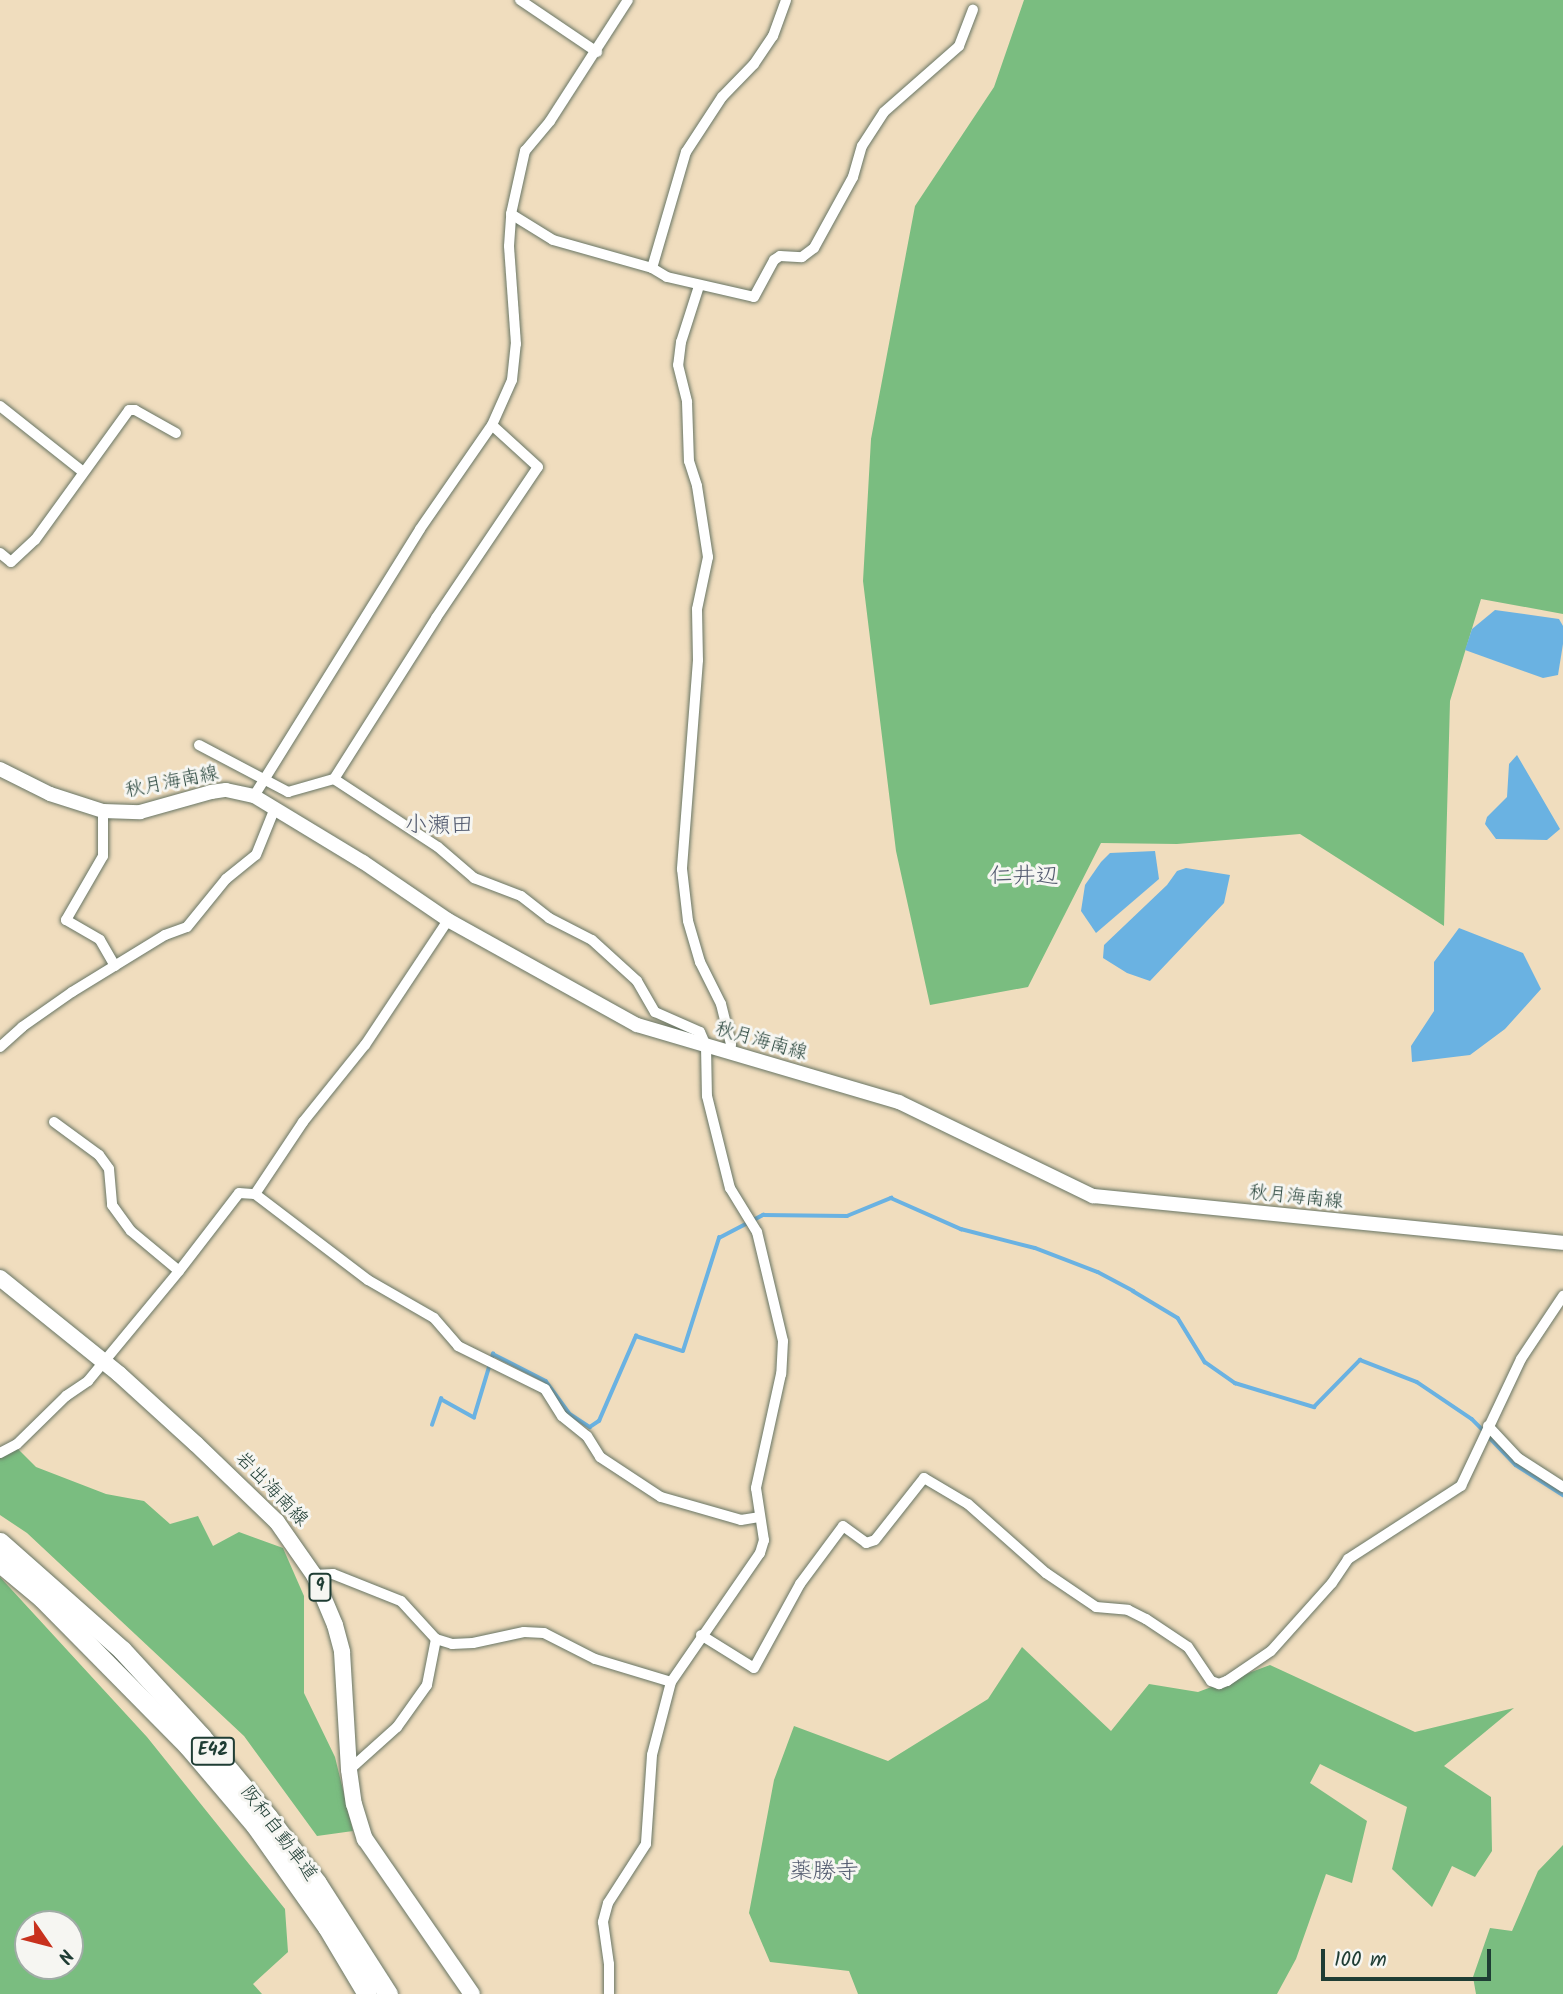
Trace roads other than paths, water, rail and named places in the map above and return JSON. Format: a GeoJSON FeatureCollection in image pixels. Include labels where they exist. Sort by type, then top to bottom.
{"type":"FeatureCollection","features":[{"type":"Feature","properties":{"kind":"highway","name":"阪和自動車道"},"geometry":{"type":"LineString","coordinates":[[0,1542],[122,1650],[201,1736],[309,1872],[388,1994]]}},
{"type":"Feature","properties":{"kind":"highway","name":"阪和自動車道"},"geometry":{"type":"LineString","coordinates":[[0,1563],[42,1598],[117,1671],[205,1766],[255,1825],[319,1915],[367,1994]]}},
{"type":"Feature","properties":{"kind":"main road","name":"秋月海南線"},"geometry":{"type":"LineString","coordinates":[[0,768],[50,794],[103,811],[140,812],[211,792],[240,792],[254,796],[363,862],[448,920],[637,1025],[899,1102],[1093,1196],[1563,1244]]}},
{"type":"Feature","properties":{"kind":"main road","name":"岩出海南線"},"geometry":{"type":"LineString","coordinates":[[0,1278],[104,1363],[277,1522],[314,1575],[335,1625],[342,1652],[349,1770],[354,1804],[365,1839],[472,1994]]}},
{"type":"Feature","properties":{"kind":"street"},"geometry":{"type":"LineString","coordinates":[[520,0],[597,52]]}},
{"type":"Feature","properties":{"kind":"street"},"geometry":{"type":"LineString","coordinates":[[254,796],[420,529],[492,425],[512,380],[516,344],[509,246],[511,214],[524,152],[550,121],[597,52],[628,0]]}},
{"type":"Feature","properties":{"kind":"street"},"geometry":{"type":"LineString","coordinates":[[652,268],[686,152],[722,97],[754,64],[773,36],[786,0]]}},
{"type":"Feature","properties":{"kind":"street"},"geometry":{"type":"LineString","coordinates":[[511,214],[553,240],[652,268],[667,277],[721,291],[729,288],[754,297],[774,260],[780,256],[802,257],[814,248],[853,177],[862,146],[884,112],[959,46],[974,10]]}},
{"type":"Feature","properties":{"kind":"street"},"geometry":{"type":"LineString","coordinates":[[699,286],[681,342],[678,365],[687,402],[689,461],[697,486],[708,557],[697,609],[698,660],[682,869],[688,921],[700,962],[721,1004],[731,1044],[730,1053]]}},
{"type":"Feature","properties":{"kind":"street"},"geometry":{"type":"LineString","coordinates":[[0,406],[82,471]]}},
{"type":"Feature","properties":{"kind":"street"},"geometry":{"type":"LineString","coordinates":[[0,554],[11,562],[35,540],[82,471],[129,410],[135,410],[176,433]]}},
{"type":"Feature","properties":{"kind":"street"},"geometry":{"type":"LineString","coordinates":[[199,745],[288,792],[334,779],[436,618],[538,467],[492,425]]}},
{"type":"Feature","properties":{"kind":"street"},"geometry":{"type":"LineString","coordinates":[[334,779],[438,847],[474,878],[521,896],[549,918],[592,940],[637,981],[655,1012],[665,1019],[693,1027],[700,1032],[706,1046],[707,1096],[730,1188],[757,1232],[783,1341],[781,1374],[756,1488],[764,1541],[760,1553],[671,1682],[652,1755],[646,1844],[608,1903],[603,1922],[610,1964],[609,1994]]}},
{"type":"Feature","properties":{"kind":"street"},"geometry":{"type":"LineString","coordinates":[[0,1047],[22,1027],[115,966],[165,935],[187,927],[226,879],[256,855],[275,808]]}},
{"type":"Feature","properties":{"kind":"street"},"geometry":{"type":"LineString","coordinates":[[103,811],[103,856],[66,920],[100,940],[115,966]]}},
{"type":"Feature","properties":{"kind":"street"},"geometry":{"type":"LineString","coordinates":[[256,1194],[303,1122],[365,1045],[448,920]]}},
{"type":"Feature","properties":{"kind":"street"},"geometry":{"type":"LineString","coordinates":[[54,1122],[99,1155],[109,1169],[112,1205],[131,1231],[179,1271]]}},
{"type":"Feature","properties":{"kind":"street"},"geometry":{"type":"LineString","coordinates":[[0,1453],[17,1444],[104,1363],[239,1193],[256,1194],[368,1280],[434,1318],[458,1346],[545,1389],[562,1416],[587,1436],[600,1457],[661,1497],[741,1520],[759,1517]]}},
{"type":"Feature","properties":{"kind":"street"},"geometry":{"type":"LineString","coordinates":[[701,1635],[754,1668],[800,1584],[843,1526],[866,1543],[875,1540],[924,1478],[968,1504],[1046,1573],[1096,1607],[1128,1610],[1188,1647],[1211,1681],[1219,1684],[1271,1651],[1299,1616],[1332,1583],[1348,1559],[1461,1486],[1521,1359],[1563,1296]]}},
{"type":"Feature","properties":{"kind":"street"},"geometry":{"type":"LineString","coordinates":[[1488,1426],[1518,1458],[1563,1487]]}},
{"type":"Feature","properties":{"kind":"street"},"geometry":{"type":"LineString","coordinates":[[314,1575],[333,1574],[401,1601],[436,1639],[452,1644],[472,1643],[524,1632],[544,1633],[595,1659],[671,1682]]}},
{"type":"Feature","properties":{"kind":"street"},"geometry":{"type":"LineString","coordinates":[[349,1770],[397,1727],[427,1685],[436,1639]]}},
{"type":"Feature","properties":{"kind":"water"},"geometry":{"type":"Polygon","coordinates":[[[1495,610],[1559,619],[1563,626],[1563,644],[1558,675],[1543,678],[1465,650],[1472,629],[1495,610]]]}},
{"type":"Feature","properties":{"kind":"water"},"geometry":{"type":"Polygon","coordinates":[[[1517,755],[1560,829],[1547,840],[1496,839],[1485,824],[1487,817],[1507,797],[1509,764],[1517,755]]]}},
{"type":"Feature","properties":{"kind":"water"},"geometry":{"type":"Polygon","coordinates":[[[1155,851],[1159,879],[1096,933],[1081,911],[1085,885],[1101,862],[1110,853],[1155,851]]]}},
{"type":"Feature","properties":{"kind":"water"},"geometry":{"type":"Polygon","coordinates":[[[1186,868],[1230,875],[1224,903],[1150,981],[1127,973],[1103,958],[1104,945],[1167,885],[1177,871],[1186,868]]]}},
{"type":"Feature","properties":{"kind":"water"},"geometry":{"type":"Polygon","coordinates":[[[1459,928],[1523,953],[1541,989],[1505,1029],[1470,1055],[1412,1062],[1411,1046],[1434,1011],[1434,962],[1459,928]]]}},
{"type":"Feature","properties":{"kind":"waterway"},"geometry":{"type":"LineString","coordinates":[[432,1425],[441,1399],[474,1417],[493,1354],[546,1381],[570,1414],[590,1427],[599,1421],[636,1336],[683,1351],[719,1238],[763,1215],[847,1216],[891,1198],[961,1229],[1035,1248],[1098,1272],[1178,1318],[1205,1362],[1235,1383],[1314,1407],[1360,1360],[1417,1382],[1472,1419],[1483,1430]]}},
{"type":"Feature","properties":{"kind":"waterway"},"geometry":{"type":"LineString","coordinates":[[1488,1436],[1516,1465],[1563,1495]]}},
{"type":"Feature","properties":{"kind":"district","name":"小瀬田"},"geometry":{"type":"Point","coordinates":[439,826]}},
{"type":"Feature","properties":{"kind":"district","name":"仁井辺"},"geometry":{"type":"Point","coordinates":[1024,877]}},
{"type":"Feature","properties":{"kind":"district","name":"薬勝寺"},"geometry":{"type":"Point","coordinates":[824,1872]}}]}
